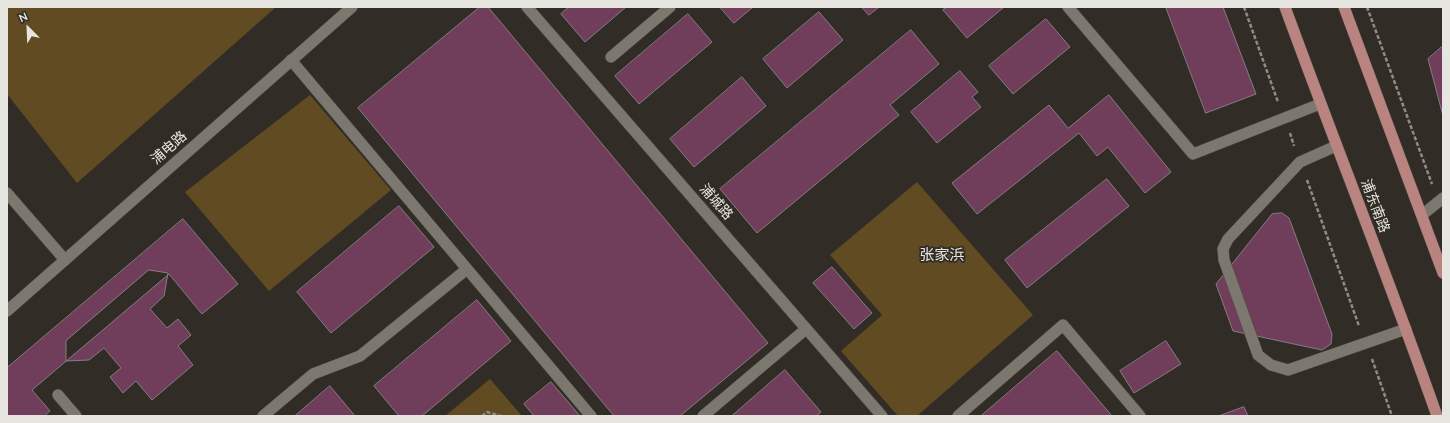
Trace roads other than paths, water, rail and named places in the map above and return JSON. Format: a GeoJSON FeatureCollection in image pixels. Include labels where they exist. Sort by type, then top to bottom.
{"type":"FeatureCollection","features":[{"type":"Feature","properties":{"kind":"main road","name":"浦东南路"},"geometry":{"type":"LineString","coordinates":[[1285,7],[1320,104],[1406,329],[1437,416]]}},
{"type":"Feature","properties":{"kind":"main road"},"geometry":{"type":"LineString","coordinates":[[1344,7],[1443,273]]}},
{"type":"Feature","properties":{"kind":"street","name":"浦电路"},"geometry":{"type":"LineString","coordinates":[[7,311],[352,7]]}},
{"type":"Feature","properties":{"kind":"street","name":"浦城路"},"geometry":{"type":"LineString","coordinates":[[527,7],[882,416]]}},
{"type":"Feature","properties":{"kind":"street"},"geometry":{"type":"LineString","coordinates":[[611,57],[670,7]]}},
{"type":"Feature","properties":{"kind":"street"},"geometry":{"type":"LineString","coordinates":[[1068,7],[1193,154],[1320,104]]}},
{"type":"Feature","properties":{"kind":"street"},"geometry":{"type":"LineString","coordinates":[[291,60],[591,416]]}},
{"type":"Feature","properties":{"kind":"street"},"geometry":{"type":"LineString","coordinates":[[1336,146],[1300,162],[1228,239],[1223,249],[1224,260],[1258,355],[1271,366],[1288,370],[1406,329]]}},
{"type":"Feature","properties":{"kind":"street"},"geometry":{"type":"LineString","coordinates":[[7,193],[65,260]]}},
{"type":"Feature","properties":{"kind":"street"},"geometry":{"type":"LineString","coordinates":[[1422,215],[1441,200]]}},
{"type":"Feature","properties":{"kind":"street"},"geometry":{"type":"LineString","coordinates":[[263,416],[313,374],[360,356],[467,269]]}},
{"type":"Feature","properties":{"kind":"street"},"geometry":{"type":"LineString","coordinates":[[958,416],[1063,325],[1140,416]]}},
{"type":"Feature","properties":{"kind":"street"},"geometry":{"type":"LineString","coordinates":[[703,416],[806,329]]}},
{"type":"Feature","properties":{"kind":"street"},"geometry":{"type":"LineString","coordinates":[[58,395],[76,416]]}},
{"type":"Feature","properties":{"kind":"district","name":"张家浜"},"geometry":{"type":"Point","coordinates":[942,255]}}]}
